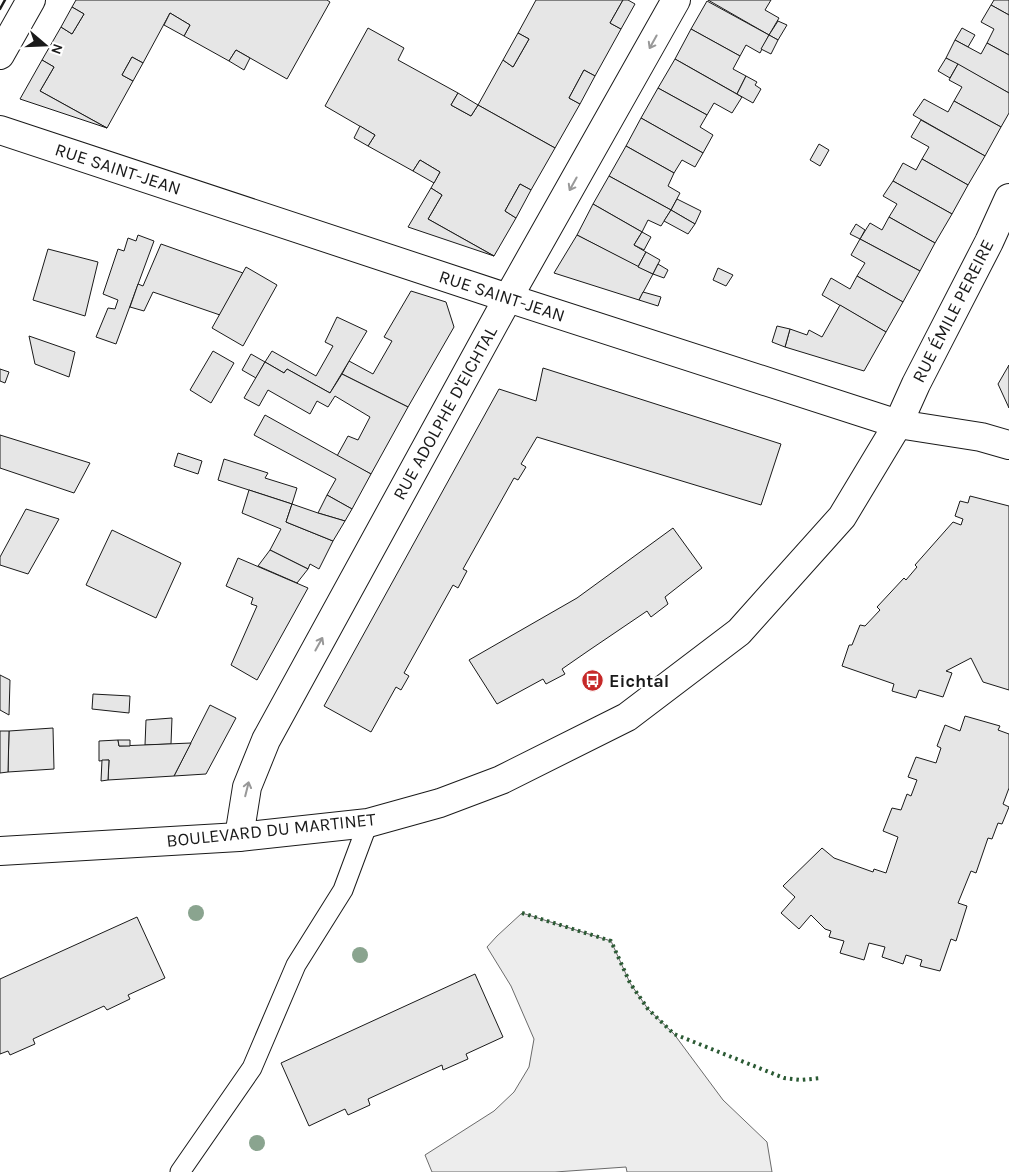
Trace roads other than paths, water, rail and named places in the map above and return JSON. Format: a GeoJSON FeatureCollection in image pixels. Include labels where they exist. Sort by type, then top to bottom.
{"type":"FeatureCollection","features":[{"type":"Feature","properties":{"kind":"street"},"geometry":{"type":"LineString","coordinates":[[0,55],[31,0]]}},
{"type":"Feature","properties":{"kind":"street","name":"RUE ADOLPHE D'EICHTAL"},"geometry":{"type":"LineString","coordinates":[[239,837],[247,787],[266,740],[508,298],[676,0]]}},
{"type":"Feature","properties":{"kind":"street","name":"RUE SAINT-JEAN"},"geometry":{"type":"LineString","coordinates":[[0,130],[508,298],[898,424],[981,437],[1009,444]]}},
{"type":"Feature","properties":{"kind":"street","name":"RUE ÉMILE PEREIRE"},"geometry":{"type":"LineString","coordinates":[[898,424],[1009,198]]}},
{"type":"Feature","properties":{"kind":"street","name":"BOULEVARD DU MARTINET"},"geometry":{"type":"LineString","coordinates":[[0,852],[239,837],[368,823],[440,803],[501,780],[627,717],[739,632],[842,517],[898,424]]}},
{"type":"Feature","properties":{"kind":"lane"},"geometry":{"type":"LineString","coordinates":[[180,1172],[252,1068],[296,965],[343,890],[368,823]]}},
{"type":"Feature","properties":{"kind":"place","name":"Eichtal"},"geometry":{"type":"Point","coordinates":[593,681]}}]}
